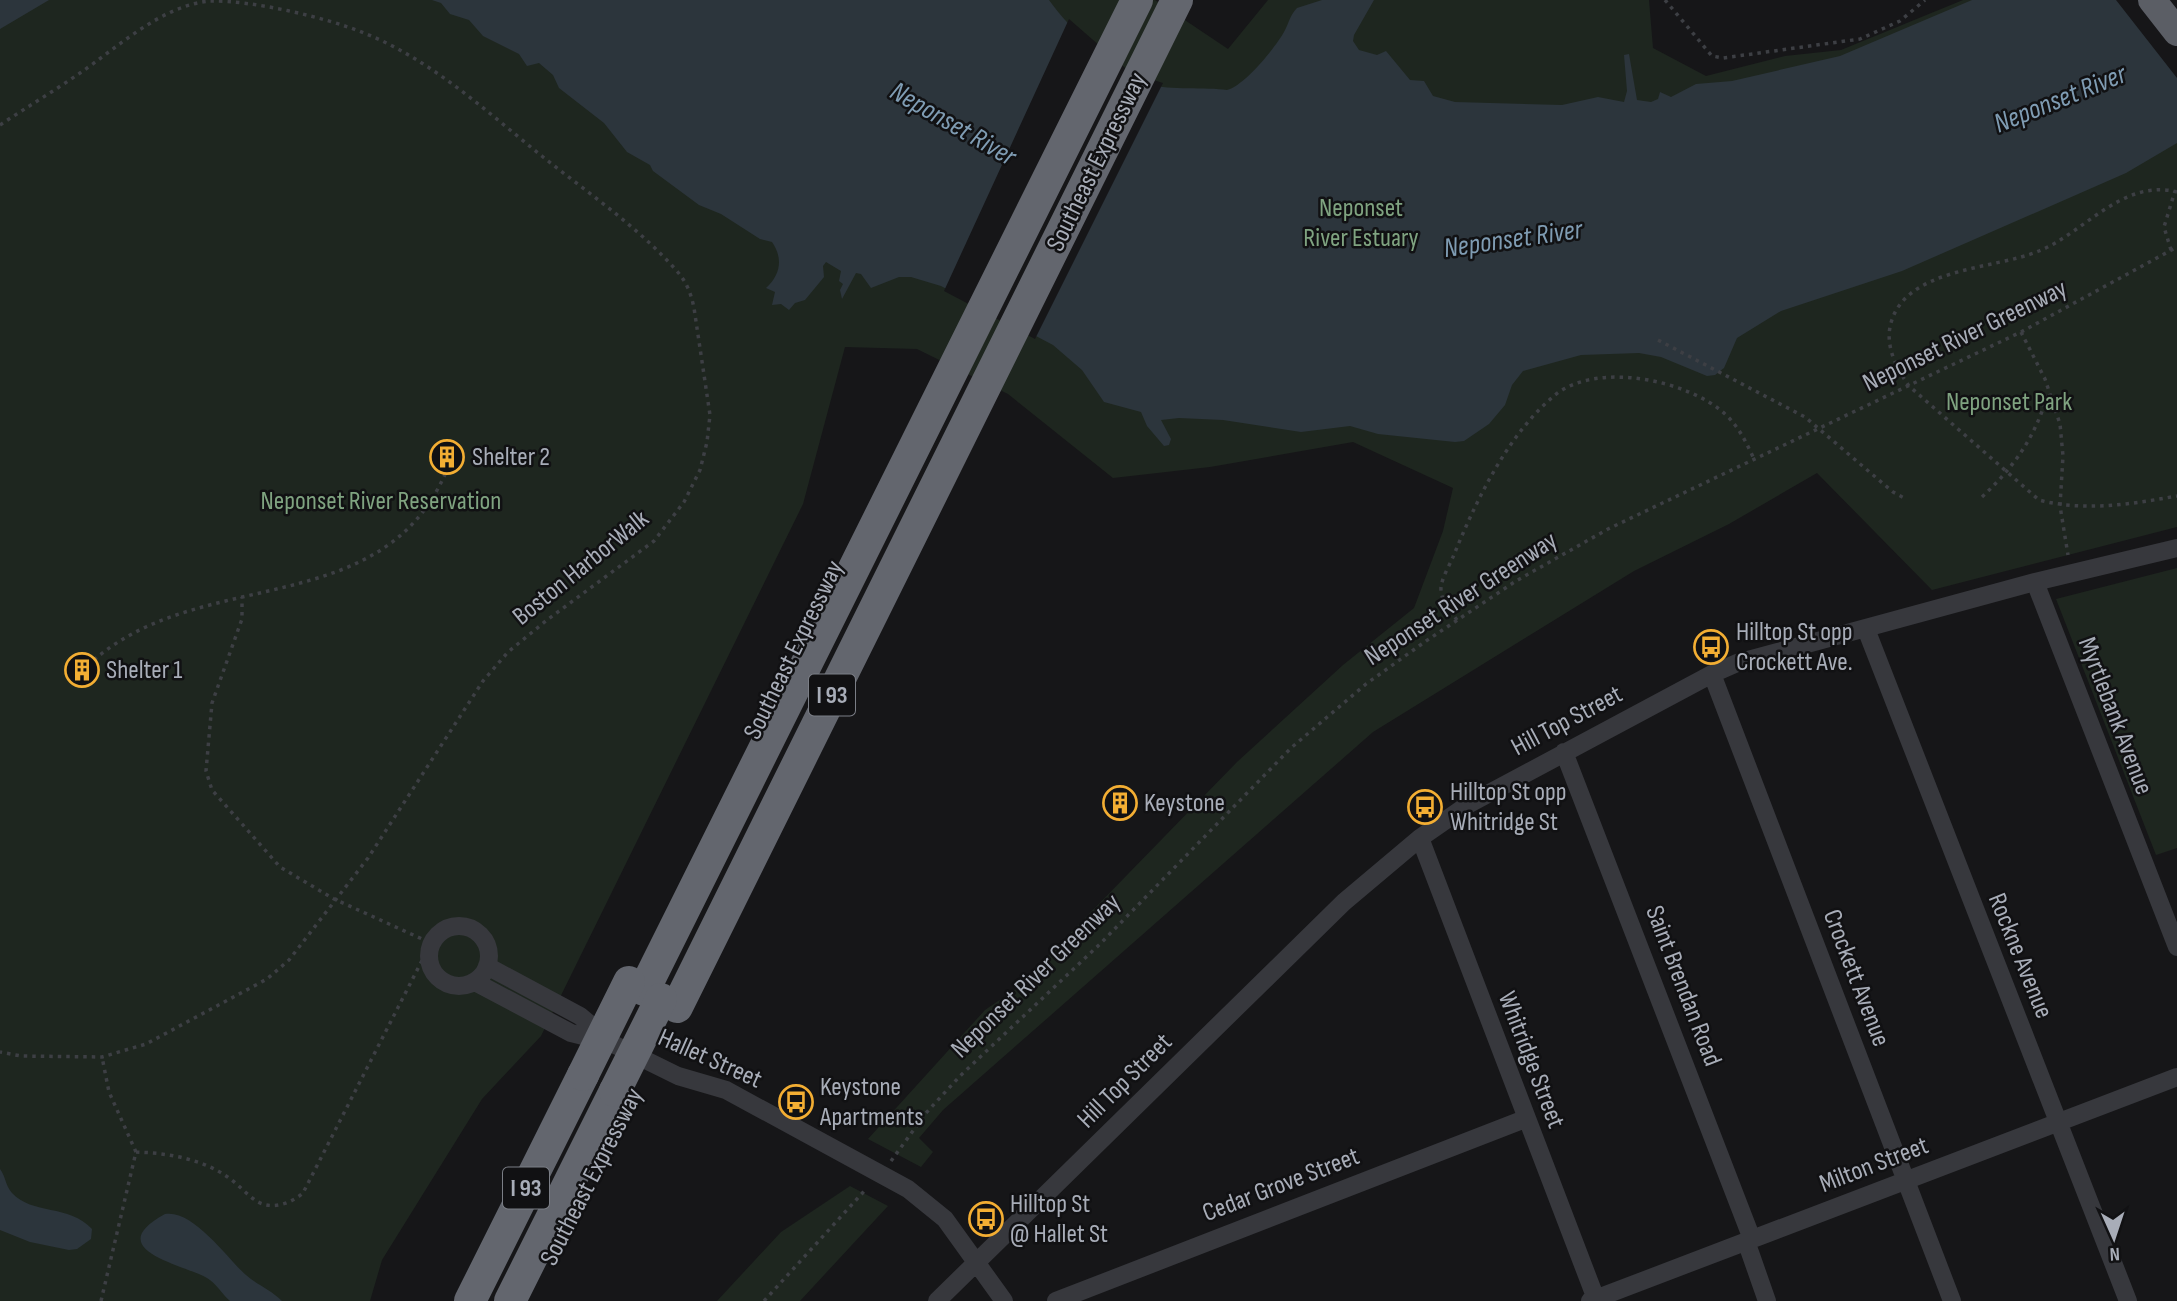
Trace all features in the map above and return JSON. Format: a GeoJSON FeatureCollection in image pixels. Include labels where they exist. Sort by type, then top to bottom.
{"type":"FeatureCollection","features":[{"type":"Feature","properties":{"kind":"highway","name":"Southeast Expressway"},"geometry":{"type":"LineString","coordinates":[[530,1301],[607,1087],[963,371],[1118,0]]}},
{"type":"Feature","properties":{"kind":"highway"},"geometry":{"type":"LineString","coordinates":[[2152,0],[2177,32]]}},
{"type":"Feature","properties":{"kind":"highway","name":"Southeast Expressway"},"geometry":{"type":"LineString","coordinates":[[470,1301],[607,1087],[963,371],[1160,2]]}},
{"type":"Feature","properties":{"kind":"highway","name":"I 93"},"geometry":{"type":"LineString","coordinates":[[489,1301],[607,1087]]}},
{"type":"Feature","properties":{"kind":"highway","name":"I 93"},"geometry":{"type":"LineString","coordinates":[[510,1301],[607,1087]]}},
{"type":"Feature","properties":{"kind":"street","name":"Hill Top Street"},"geometry":{"type":"LineString","coordinates":[[977,1263],[1344,902],[1420,838],[1469,804],[1712,674],[1761,656],[2035,582],[2177,548]]}},
{"type":"Feature","properties":{"kind":"street","name":"Myrtlebank Avenue"},"geometry":{"type":"LineString","coordinates":[[2035,582],[2177,947]]}},
{"type":"Feature","properties":{"kind":"street","name":"Rockne Avenue"},"geometry":{"type":"LineString","coordinates":[[1866,629],[1997,971],[2128,1301]]}},
{"type":"Feature","properties":{"kind":"street","name":"Crockett Avenue"},"geometry":{"type":"LineString","coordinates":[[1712,674],[1952,1301]]}},
{"type":"Feature","properties":{"kind":"street","name":"Saint Brendan Road"},"geometry":{"type":"LineString","coordinates":[[1564,752],[1749,1240],[1767,1301]]}},
{"type":"Feature","properties":{"kind":"street","name":"Whitridge Street"},"geometry":{"type":"LineString","coordinates":[[1420,838],[1593,1300]]}},
{"type":"Feature","properties":{"kind":"street"},"geometry":{"type":"LineString","coordinates":[[431,943],[448,928],[471,928],[484,940],[489,957],[487,966],[475,982]]}},
{"type":"Feature","properties":{"kind":"street","name":"Hallet Street"},"geometry":{"type":"LineString","coordinates":[[431,943],[429,962],[438,979],[456,986],[475,982],[571,1033],[611,1042],[678,1076],[726,1090],[908,1189],[945,1219],[1004,1301]]}},
{"type":"Feature","properties":{"kind":"street","name":"Hallet Street"},"geometry":{"type":"LineString","coordinates":[[487,966],[590,1022],[611,1042]]}},
{"type":"Feature","properties":{"kind":"street","name":"Milton Street"},"geometry":{"type":"LineString","coordinates":[[1593,1300],[2177,1077]]}},
{"type":"Feature","properties":{"kind":"street","name":"Cedar Grove Street"},"geometry":{"type":"LineString","coordinates":[[1056,1301],[1525,1119]]}},
{"type":"Feature","properties":{"kind":"street"},"geometry":{"type":"LineString","coordinates":[[937,1301],[977,1263]]}},
{"type":"Feature","properties":{"kind":"path"},"geometry":{"type":"LineString","coordinates":[[1665,0],[1712,56],[1723,58],[1860,39],[1900,21],[1925,0]]}},
{"type":"Feature","properties":{"kind":"path","name":"Boston HarborWalk"},"geometry":{"type":"LineString","coordinates":[[0,125],[150,24],[206,1],[261,5],[363,32],[402,51],[472,98],[606,203],[677,271],[690,291],[710,415],[708,442],[700,470],[684,502],[654,541],[508,652],[491,672],[368,858],[289,960],[267,979],[146,1044],[102,1058],[20,1056],[0,1052]]}},
{"type":"Feature","properties":{"kind":"path"},"geometry":{"type":"LineString","coordinates":[[2171,250],[2164,227],[2176,192],[2158,190],[2133,195],[2112,205],[2063,239],[2038,252],[1923,285],[1906,298],[1892,315],[1888,335],[1898,370],[1909,386],[2039,500],[2060,506],[2130,504],[2177,496]]}},
{"type":"Feature","properties":{"kind":"path","name":"Neponset River Greenway"},"geometry":{"type":"LineString","coordinates":[[894,1157],[942,1094],[1100,944],[1291,748],[1366,684],[1457,620],[1597,535],[2021,332],[2177,247]]}},
{"type":"Feature","properties":{"kind":"path"},"geometry":{"type":"LineString","coordinates":[[2021,332],[2049,391],[2060,424],[2063,456],[2060,506],[2071,573]]}},
{"type":"Feature","properties":{"kind":"path"},"geometry":{"type":"LineString","coordinates":[[1658,340],[1805,417],[1893,492],[1906,499]]}},
{"type":"Feature","properties":{"kind":"path"},"geometry":{"type":"LineString","coordinates":[[1457,620],[1443,600],[1441,586],[1465,528],[1503,458],[1532,418],[1556,394],[1572,385],[1605,377],[1630,377],[1671,385],[1724,413],[1741,432],[1754,458]]}},
{"type":"Feature","properties":{"kind":"path"},"geometry":{"type":"LineString","coordinates":[[1982,497],[2008,472],[2033,436],[2049,391]]}},
{"type":"Feature","properties":{"kind":"path"},"geometry":{"type":"LineString","coordinates":[[94,660],[127,637],[201,606],[338,571],[376,555],[415,522],[446,472]]}},
{"type":"Feature","properties":{"kind":"path"},"geometry":{"type":"LineString","coordinates":[[136,1152],[169,1153],[184,1158],[227,1176],[259,1202],[272,1205],[295,1201],[303,1193],[431,943],[334,899],[279,867],[212,790],[206,771],[212,703],[242,619],[242,597]]}},
{"type":"Feature","properties":{"kind":"path"},"geometry":{"type":"LineString","coordinates":[[101,1301],[136,1152],[109,1092],[102,1058]]}},
{"type":"Feature","properties":{"kind":"path"},"geometry":{"type":"LineString","coordinates":[[764,1301],[865,1191]]}},
{"type":"Feature","properties":{"kind":"green space"},"geometry":{"type":"Polygon","coordinates":[[[0,0],[1155,0],[1228,49],[1268,0],[1649,0],[1653,48],[1706,76],[1785,56],[1841,50],[1963,0],[2177,0],[2177,527],[1932,590],[1817,473],[1729,524],[1634,571],[1373,732],[943,1110],[919,1138],[933,1152],[921,1167],[868,1139],[985,1010],[1017,988],[1237,762],[1343,665],[1414,608],[1443,531],[1453,488],[1353,442],[1210,467],[1113,478],[1008,394],[917,349],[845,347],[803,504],[541,1036],[482,1099],[382,1260],[370,1301],[0,1301],[0,0]]]}},
{"type":"Feature","properties":{"kind":"green space"},"geometry":{"type":"Polygon","coordinates":[[[2177,568],[2177,848],[2156,855],[2056,599],[2177,568]]]}},
{"type":"Feature","properties":{"kind":"green space"},"geometry":{"type":"Polygon","coordinates":[[[850,1186],[888,1206],[800,1301],[717,1301],[781,1232],[850,1186]]]}},
{"type":"Feature","properties":{"kind":"water"},"geometry":{"type":"Polygon","coordinates":[[[0,0],[49,0],[0,29],[0,0]]]}},
{"type":"Feature","properties":{"kind":"water","name":"Neponset River Estuary"},"geometry":{"type":"Polygon","coordinates":[[[432,0],[1049,0],[1095,49],[1139,79],[1159,87],[1227,90],[1242,82],[1266,56],[1280,39],[1297,8],[1322,0],[1374,0],[1353,41],[1359,50],[1377,55],[1386,51],[1410,80],[1424,81],[1433,96],[1455,102],[1562,105],[1598,97],[1624,102],[1627,91],[1624,55],[1629,54],[1637,100],[1651,102],[1658,99],[1660,92],[1671,97],[1696,84],[1732,81],[1840,56],[1972,0],[2177,0],[2177,143],[2126,173],[1902,271],[1781,311],[1737,338],[1724,368],[1715,375],[1707,376],[1661,357],[1639,353],[1581,355],[1523,371],[1512,385],[1505,405],[1489,424],[1464,441],[1378,434],[1350,426],[1301,432],[1223,420],[1179,418],[1161,420],[1171,439],[1169,445],[1164,446],[1147,426],[1141,412],[1104,402],[1082,370],[1053,345],[941,286],[911,277],[899,277],[871,288],[861,274],[856,273],[842,299],[840,290],[843,284],[839,281],[841,271],[826,262],[823,266],[824,277],[805,300],[795,303],[789,310],[781,304],[772,305],[775,292],[766,288],[775,277],[779,260],[772,242],[760,239],[721,214],[699,205],[653,171],[650,165],[627,152],[604,123],[559,88],[553,75],[539,63],[527,66],[519,54],[483,36],[469,20],[450,14],[441,3],[432,0]]]}},
{"type":"Feature","properties":{"kind":"water"},"geometry":{"type":"Polygon","coordinates":[[[0,1169],[10,1190],[20,1200],[83,1221],[92,1229],[91,1239],[77,1249],[69,1250],[30,1242],[0,1230],[0,1169]]]}},
{"type":"Feature","properties":{"kind":"water"},"geometry":{"type":"Polygon","coordinates":[[[165,1214],[176,1214],[198,1227],[246,1275],[282,1301],[230,1301],[207,1278],[153,1255],[143,1247],[141,1237],[147,1227],[165,1214]]]}},
{"type":"Feature","properties":{"kind":"pier"},"geometry":{"type":"Polygon","coordinates":[[[2116,0],[2177,0],[2177,78],[2116,0]]]}},
{"type":"Feature","properties":{"kind":"pier"},"geometry":{"type":"Polygon","coordinates":[[[1069,19],[1131,73],[1163,83],[1035,339],[944,291],[1069,19]]]}},
{"type":"Feature","properties":{"kind":"place","name":"Shelter 2"},"geometry":{"type":"Point","coordinates":[447,457]}},
{"type":"Feature","properties":{"kind":"place","name":"Hilltop St opp Crockett Ave."},"geometry":{"type":"Point","coordinates":[1711,647]}},
{"type":"Feature","properties":{"kind":"place","name":"Shelter 1"},"geometry":{"type":"Point","coordinates":[82,670]}},
{"type":"Feature","properties":{"kind":"place","name":"Keystone"},"geometry":{"type":"Point","coordinates":[1120,803]}},
{"type":"Feature","properties":{"kind":"place","name":"Hilltop St opp Whitridge St"},"geometry":{"type":"Point","coordinates":[1425,807]}},
{"type":"Feature","properties":{"kind":"place","name":"Keystone Apartments"},"geometry":{"type":"Point","coordinates":[796,1102]}},
{"type":"Feature","properties":{"kind":"place","name":"Hilltop St @ Hallet St"},"geometry":{"type":"Point","coordinates":[986,1219]}},
{"type":"Feature","properties":{"kind":"water label","name":"Neponset River"},"geometry":{"type":"Point","coordinates":[2060,99]}},
{"type":"Feature","properties":{"kind":"water label","name":"Neponset River"},"geometry":{"type":"Point","coordinates":[953,124]}},
{"type":"Feature","properties":{"kind":"water label","name":"Neponset River"},"geometry":{"type":"Point","coordinates":[1513,239]}},
{"type":"Feature","properties":{"kind":"park label","name":"Neponset Park"},"geometry":{"type":"Point","coordinates":[2009,402]}},
{"type":"Feature","properties":{"kind":"park label","name":"Neponset River Reservation"},"geometry":{"type":"Point","coordinates":[381,501]}}]}
